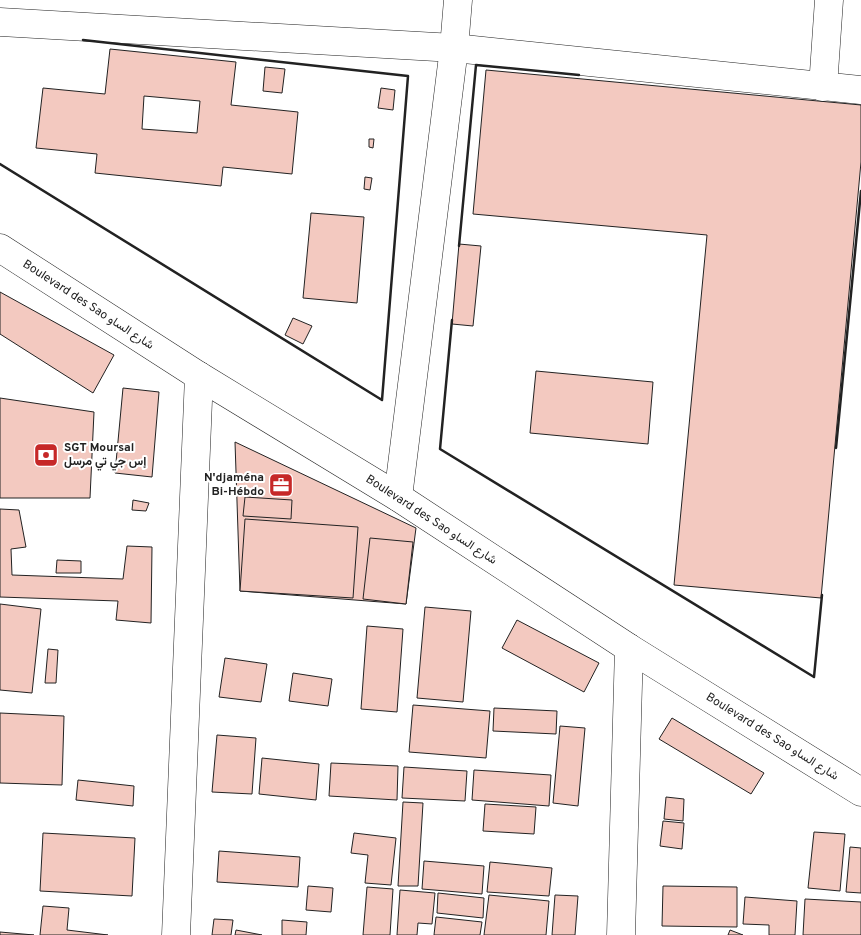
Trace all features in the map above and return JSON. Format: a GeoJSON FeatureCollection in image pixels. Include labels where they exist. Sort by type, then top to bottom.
{"type":"FeatureCollection","features":[{"type":"Feature","properties":{"kind":"street"},"geometry":{"type":"LineString","coordinates":[[398,497],[454,48],[458,0]]}},
{"type":"Feature","properties":{"kind":"street"},"geometry":{"type":"LineString","coordinates":[[823,87],[829,0]]}},
{"type":"Feature","properties":{"kind":"street"},"geometry":{"type":"LineString","coordinates":[[0,22],[454,48],[861,90]]}},
{"type":"Feature","properties":{"kind":"street","name":"Boulevard des Sao شارع الساو"},"geometry":{"type":"LineString","coordinates":[[0,248],[199,376],[398,497],[629,648],[861,792]]}},
{"type":"Feature","properties":{"kind":"street"},"geometry":{"type":"LineString","coordinates":[[176,935],[199,376]]}},
{"type":"Feature","properties":{"kind":"street"},"geometry":{"type":"LineString","coordinates":[[621,935],[629,648]]}},
{"type":"Feature","properties":{"kind":"building"},"geometry":{"type":"Polygon","coordinates":[[[110,49],[236,62],[231,105],[298,112],[292,174],[223,167],[221,186],[95,173],[97,154],[36,148],[43,88],[105,94],[110,49]],[[144,96],[142,129],[197,133],[200,101],[144,96]]]}},
{"type":"Feature","properties":{"kind":"building"},"geometry":{"type":"Polygon","coordinates":[[[265,67],[285,69],[282,93],[263,91],[265,67]]]}},
{"type":"Feature","properties":{"kind":"building"},"geometry":{"type":"Polygon","coordinates":[[[486,70],[861,105],[861,162],[821,598],[674,585],[707,235],[473,214],[486,70]]]}},
{"type":"Feature","properties":{"kind":"building"},"geometry":{"type":"Polygon","coordinates":[[[381,88],[395,90],[393,110],[378,108],[381,88]]]}},
{"type":"Feature","properties":{"kind":"building"},"geometry":{"type":"Polygon","coordinates":[[[369,139],[374,139],[373,148],[369,147],[369,139]]]}},
{"type":"Feature","properties":{"kind":"building"},"geometry":{"type":"Polygon","coordinates":[[[365,177],[372,178],[370,190],[364,189],[365,177]]]}},
{"type":"Feature","properties":{"kind":"building"},"geometry":{"type":"Polygon","coordinates":[[[311,213],[364,217],[357,303],[303,298],[311,213]]]}},
{"type":"Feature","properties":{"kind":"building"},"geometry":{"type":"Polygon","coordinates":[[[459,244],[481,246],[473,326],[452,324],[459,244]]]}},
{"type":"Feature","properties":{"kind":"building"},"geometry":{"type":"Polygon","coordinates":[[[0,292],[114,355],[93,393],[0,334],[0,292]]]}},
{"type":"Feature","properties":{"kind":"building"},"geometry":{"type":"Polygon","coordinates":[[[293,318],[312,326],[303,344],[285,335],[293,318]]]}},
{"type":"Feature","properties":{"kind":"building"},"geometry":{"type":"Polygon","coordinates":[[[536,371],[653,382],[648,444],[530,433],[536,371]]]}},
{"type":"Feature","properties":{"kind":"building"},"geometry":{"type":"Polygon","coordinates":[[[123,388],[159,392],[152,477],[115,473],[123,388]]]}},
{"type":"Feature","properties":{"kind":"building","name":"SGT Moursal إس جي تي مرسل"},"geometry":{"type":"Polygon","coordinates":[[[0,398],[94,412],[90,498],[0,498],[0,398]]]}},
{"type":"Feature","properties":{"kind":"building","name":"N'djaména Bi-Hébdo"},"geometry":{"type":"Polygon","coordinates":[[[235,442],[416,528],[406,604],[240,591],[235,442]]]}},
{"type":"Feature","properties":{"kind":"building"},"geometry":{"type":"Polygon","coordinates":[[[245,497],[292,500],[291,519],[243,516],[245,497]]]}},
{"type":"Feature","properties":{"kind":"building"},"geometry":{"type":"Polygon","coordinates":[[[133,500],[149,503],[146,511],[132,510],[133,500]]]}},
{"type":"Feature","properties":{"kind":"building"},"geometry":{"type":"Polygon","coordinates":[[[0,509],[19,510],[26,547],[11,549],[12,575],[123,579],[127,546],[152,547],[151,623],[116,620],[118,601],[0,597],[0,509]]]}},
{"type":"Feature","properties":{"kind":"building"},"geometry":{"type":"Polygon","coordinates":[[[245,519],[358,527],[353,598],[240,591],[245,519]]]}},
{"type":"Feature","properties":{"kind":"building"},"geometry":{"type":"Polygon","coordinates":[[[370,538],[413,542],[406,604],[363,599],[370,538]]]}},
{"type":"Feature","properties":{"kind":"building"},"geometry":{"type":"Polygon","coordinates":[[[57,560],[81,561],[81,573],[56,573],[57,560]]]}},
{"type":"Feature","properties":{"kind":"building"},"geometry":{"type":"Polygon","coordinates":[[[0,604],[41,609],[32,693],[0,690],[0,604]]]}},
{"type":"Feature","properties":{"kind":"building"},"geometry":{"type":"Polygon","coordinates":[[[425,607],[471,611],[463,702],[417,698],[425,607]]]}},
{"type":"Feature","properties":{"kind":"building"},"geometry":{"type":"Polygon","coordinates":[[[517,620],[599,663],[584,692],[502,648],[517,620]]]}},
{"type":"Feature","properties":{"kind":"building"},"geometry":{"type":"Polygon","coordinates":[[[367,626],[403,629],[397,712],[361,709],[367,626]]]}},
{"type":"Feature","properties":{"kind":"building"},"geometry":{"type":"Polygon","coordinates":[[[48,649],[58,650],[56,683],[45,683],[48,649]]]}},
{"type":"Feature","properties":{"kind":"building"},"geometry":{"type":"Polygon","coordinates":[[[225,658],[267,664],[261,702],[219,697],[225,658]]]}},
{"type":"Feature","properties":{"kind":"building"},"geometry":{"type":"Polygon","coordinates":[[[293,673],[332,679],[328,706],[289,701],[293,673]]]}},
{"type":"Feature","properties":{"kind":"building"},"geometry":{"type":"Polygon","coordinates":[[[413,705],[490,711],[486,758],[409,752],[413,705]]]}},
{"type":"Feature","properties":{"kind":"building"},"geometry":{"type":"Polygon","coordinates":[[[494,708],[557,711],[556,734],[493,731],[494,708]]]}},
{"type":"Feature","properties":{"kind":"building"},"geometry":{"type":"Polygon","coordinates":[[[0,713],[64,716],[62,785],[0,783],[0,713]]]}},
{"type":"Feature","properties":{"kind":"building"},"geometry":{"type":"Polygon","coordinates":[[[672,718],[764,773],[751,794],[659,739],[672,718]]]}},
{"type":"Feature","properties":{"kind":"building"},"geometry":{"type":"Polygon","coordinates":[[[560,726],[585,728],[578,806],[553,803],[560,726]]]}},
{"type":"Feature","properties":{"kind":"building"},"geometry":{"type":"Polygon","coordinates":[[[217,735],[256,738],[252,794],[212,792],[217,735]]]}},
{"type":"Feature","properties":{"kind":"building"},"geometry":{"type":"Polygon","coordinates":[[[262,758],[319,764],[316,800],[259,794],[262,758]]]}},
{"type":"Feature","properties":{"kind":"building"},"geometry":{"type":"Polygon","coordinates":[[[331,763],[398,766],[397,800],[329,796],[331,763]]]}},
{"type":"Feature","properties":{"kind":"building"},"geometry":{"type":"Polygon","coordinates":[[[404,767],[467,771],[465,801],[402,798],[404,767]]]}},
{"type":"Feature","properties":{"kind":"building"},"geometry":{"type":"Polygon","coordinates":[[[474,770],[551,775],[549,806],[472,800],[474,770]]]}},
{"type":"Feature","properties":{"kind":"building"},"geometry":{"type":"Polygon","coordinates":[[[78,780],[134,786],[133,806],[76,800],[78,780]]]}},
{"type":"Feature","properties":{"kind":"building"},"geometry":{"type":"Polygon","coordinates":[[[666,797],[684,799],[683,821],[664,819],[666,797]]]}},
{"type":"Feature","properties":{"kind":"building"},"geometry":{"type":"Polygon","coordinates":[[[403,802],[423,803],[418,886],[398,886],[403,802]]]}},
{"type":"Feature","properties":{"kind":"building"},"geometry":{"type":"Polygon","coordinates":[[[485,804],[536,807],[534,834],[483,831],[485,804]]]}},
{"type":"Feature","properties":{"kind":"building"},"geometry":{"type":"Polygon","coordinates":[[[663,821],[684,823],[682,849],[660,846],[663,821]]]}},
{"type":"Feature","properties":{"kind":"building"},"geometry":{"type":"Polygon","coordinates":[[[814,832],[845,834],[840,891],[808,888],[814,832]]]}},
{"type":"Feature","properties":{"kind":"building"},"geometry":{"type":"Polygon","coordinates":[[[43,833],[135,838],[132,896],[40,891],[43,833]]]}},
{"type":"Feature","properties":{"kind":"building"},"geometry":{"type":"Polygon","coordinates":[[[354,833],[396,838],[391,885],[365,883],[368,855],[351,853],[354,833]]]}},
{"type":"Feature","properties":{"kind":"building"},"geometry":{"type":"Polygon","coordinates":[[[850,847],[861,848],[861,893],[846,892],[850,847]]]}},
{"type":"Feature","properties":{"kind":"building"},"geometry":{"type":"Polygon","coordinates":[[[219,851],[300,857],[298,887],[217,882],[219,851]]]}},
{"type":"Feature","properties":{"kind":"building"},"geometry":{"type":"Polygon","coordinates":[[[424,861],[484,866],[482,894],[422,889],[424,861]]]}},
{"type":"Feature","properties":{"kind":"building"},"geometry":{"type":"Polygon","coordinates":[[[490,862],[552,868],[549,896],[487,892],[490,862]]]}},
{"type":"Feature","properties":{"kind":"building"},"geometry":{"type":"Polygon","coordinates":[[[308,886],[333,888],[331,912],[306,910],[308,886]]]}},
{"type":"Feature","properties":{"kind":"building"},"geometry":{"type":"Polygon","coordinates":[[[663,886],[737,887],[737,927],[662,926],[663,886]]]}},
{"type":"Feature","properties":{"kind":"building"},"geometry":{"type":"Polygon","coordinates":[[[367,887],[393,889],[390,935],[363,935],[367,887]]]}},
{"type":"Feature","properties":{"kind":"building"},"geometry":{"type":"Polygon","coordinates":[[[400,890],[435,893],[432,924],[418,923],[417,935],[397,935],[400,890]]]}},
{"type":"Feature","properties":{"kind":"building"},"geometry":{"type":"Polygon","coordinates":[[[438,893],[484,898],[483,918],[437,913],[438,893]]]}},
{"type":"Feature","properties":{"kind":"building"},"geometry":{"type":"Polygon","coordinates":[[[489,895],[549,901],[546,935],[484,935],[489,895]]]}},
{"type":"Feature","properties":{"kind":"building"},"geometry":{"type":"Polygon","coordinates":[[[555,895],[578,896],[575,935],[552,935],[555,895]]]}},
{"type":"Feature","properties":{"kind":"building"},"geometry":{"type":"Polygon","coordinates":[[[745,897],[797,901],[795,935],[769,935],[769,925],[743,924],[745,897]]]}},
{"type":"Feature","properties":{"kind":"building"},"geometry":{"type":"Polygon","coordinates":[[[805,899],[861,902],[861,935],[803,935],[805,899]]]}},
{"type":"Feature","properties":{"kind":"building"},"geometry":{"type":"Polygon","coordinates":[[[43,906],[69,908],[67,930],[108,935],[40,935],[43,906]]]}},
{"type":"Feature","properties":{"kind":"building"},"geometry":{"type":"Polygon","coordinates":[[[436,917],[482,922],[480,935],[434,935],[436,917]]]}},
{"type":"Feature","properties":{"kind":"building"},"geometry":{"type":"Polygon","coordinates":[[[214,919],[233,920],[231,935],[212,935],[214,919]]]}},
{"type":"Feature","properties":{"kind":"building"},"geometry":{"type":"Polygon","coordinates":[[[282,920],[307,922],[306,935],[282,935],[282,920]]]}},
{"type":"Feature","properties":{"kind":"building"},"geometry":{"type":"Polygon","coordinates":[[[236,930],[262,935],[235,935],[236,930]]]}},
{"type":"Feature","properties":{"kind":"building"},"geometry":{"type":"Polygon","coordinates":[[[730,930],[743,935],[728,935],[730,930]]]}},
{"type":"Feature","properties":{"kind":"building"},"geometry":{"type":"Polygon","coordinates":[[[0,932],[34,935],[0,935],[0,932]]]}},
{"type":"Feature","properties":{"kind":"wall"},"geometry":{"type":"LineString","coordinates":[[0,164],[382,400],[408,76],[83,40]]}},
{"type":"Feature","properties":{"kind":"wall"},"geometry":{"type":"LineString","coordinates":[[459,246],[476,65],[579,75]]}},
{"type":"Feature","properties":{"kind":"wall"},"geometry":{"type":"LineString","coordinates":[[836,448],[861,191]]}},
{"type":"Feature","properties":{"kind":"wall"},"geometry":{"type":"LineString","coordinates":[[452,320],[440,449],[814,677],[822,595]]}},
{"type":"Feature","properties":{"kind":"place","name":"SGT Moursal إس جي تي مرسل"},"geometry":{"type":"Point","coordinates":[46,455]}},
{"type":"Feature","properties":{"kind":"place","name":"N'djaména Bi-Hébdo"},"geometry":{"type":"Point","coordinates":[281,485]}}]}
